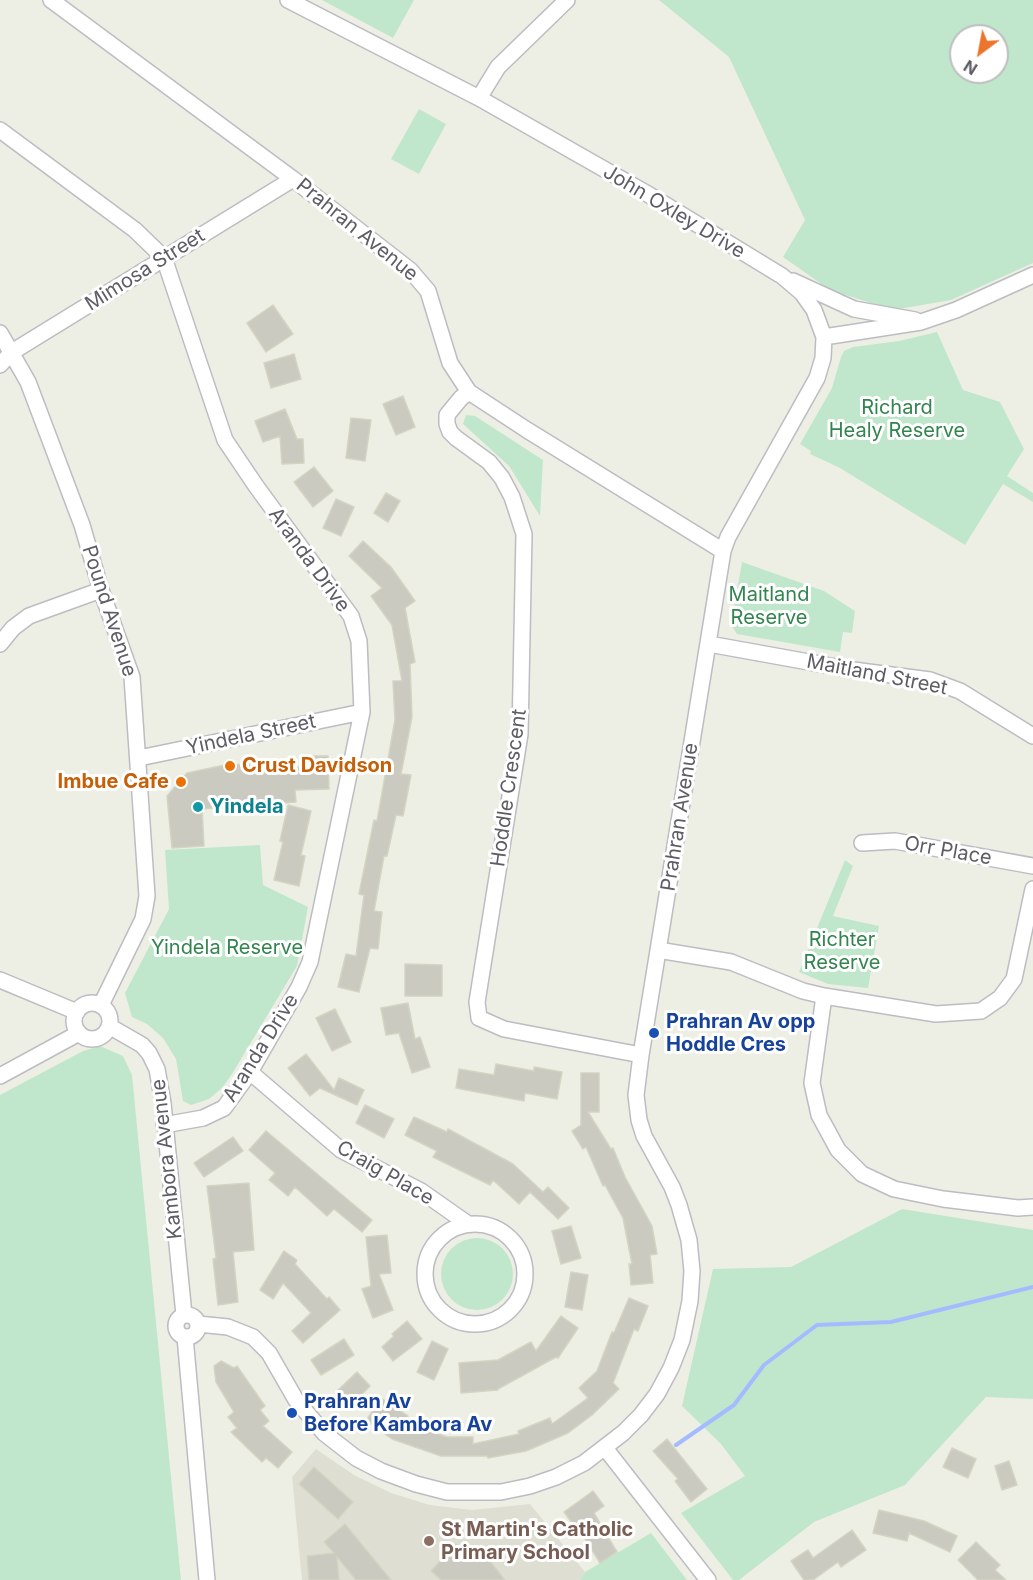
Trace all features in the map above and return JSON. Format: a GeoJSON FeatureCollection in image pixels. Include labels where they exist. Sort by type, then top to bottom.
{"type":"FeatureCollection","features":[{"type":"Feature","properties":{"kind":"street","name":"Prahran Avenue"},"geometry":{"type":"LineString","coordinates":[[51,0],[293,179],[380,245],[421,280],[433,302],[450,363],[469,392],[723,551],[640,1055],[636,1095],[639,1120],[644,1136],[672,1187],[683,1217],[689,1240],[692,1271],[690,1301],[682,1340],[662,1385],[641,1415],[623,1433],[584,1463],[556,1477],[530,1486],[501,1492],[447,1492],[381,1471],[356,1458],[324,1433],[296,1400],[269,1353],[253,1337],[228,1327],[198,1324]]}},
{"type":"Feature","properties":{"kind":"street","name":"John Oxley Drive"},"geometry":{"type":"LineString","coordinates":[[288,0],[479,98],[640,190],[782,276],[802,293],[814,310],[824,337],[823,358],[817,378],[728,537],[723,551]]}},
{"type":"Feature","properties":{"kind":"street"},"geometry":{"type":"LineString","coordinates":[[479,98],[498,67],[567,0]]}},
{"type":"Feature","properties":{"kind":"street","name":"Aranda Drive"},"geometry":{"type":"LineString","coordinates":[[0,130],[135,230],[164,258],[225,440],[351,616],[359,641],[362,712],[310,962],[299,987],[250,1072],[224,1108],[203,1118],[164,1125]]}},
{"type":"Feature","properties":{"kind":"street","name":"Mimosa Street"},"geometry":{"type":"LineString","coordinates":[[0,365],[12,352],[293,179]]}},
{"type":"Feature","properties":{"kind":"street"},"geometry":{"type":"LineString","coordinates":[[824,337],[921,322],[1033,275]]}},
{"type":"Feature","properties":{"kind":"street"},"geometry":{"type":"LineString","coordinates":[[782,276],[854,309],[921,322]]}},
{"type":"Feature","properties":{"kind":"street","name":"Pound Avenue"},"geometry":{"type":"LineString","coordinates":[[0,333],[28,382],[82,525],[101,590],[132,677],[147,896],[143,919],[101,1005]]}},
{"type":"Feature","properties":{"kind":"street","name":"Hoddle Crescent"},"geometry":{"type":"LineString","coordinates":[[469,392],[447,415],[450,432],[489,462],[502,478],[512,497],[524,534],[520,734],[477,1002],[479,1018],[504,1029],[640,1055]]}},
{"type":"Feature","properties":{"kind":"street"},"geometry":{"type":"LineString","coordinates":[[0,645],[13,628],[28,616],[101,590]]}},
{"type":"Feature","properties":{"kind":"street","name":"Maitland Street"},"geometry":{"type":"LineString","coordinates":[[709,645],[930,681],[960,691],[1033,736]]}},
{"type":"Feature","properties":{"kind":"street","name":"Yindela Street"},"geometry":{"type":"LineString","coordinates":[[139,758],[362,712]]}},
{"type":"Feature","properties":{"kind":"street","name":"Orr Place"},"geometry":{"type":"LineString","coordinates":[[862,843],[895,841],[1033,866]]}},
{"type":"Feature","properties":{"kind":"street"},"geometry":{"type":"LineString","coordinates":[[658,950],[731,962],[803,991],[824,996],[936,1014],[981,1011],[1000,998],[1014,980],[1033,889]]}},
{"type":"Feature","properties":{"kind":"street"},"geometry":{"type":"LineString","coordinates":[[0,980],[77,1012]]}},
{"type":"Feature","properties":{"kind":"street"},"geometry":{"type":"LineString","coordinates":[[824,996],[812,1083],[819,1115],[835,1147],[862,1174],[894,1189],[943,1199],[1033,1208]]}},
{"type":"Feature","properties":{"kind":"street"},"geometry":{"type":"LineString","coordinates":[[90,1003],[101,1005],[109,1014],[110,1026],[99,1038],[88,1038],[79,1033],[75,1023],[77,1012],[90,1003]]}},
{"type":"Feature","properties":{"kind":"street","name":"Kambora Avenue"},"geometry":{"type":"LineString","coordinates":[[110,1026],[142,1045],[153,1060],[160,1080],[183,1315]]}},
{"type":"Feature","properties":{"kind":"street"},"geometry":{"type":"LineString","coordinates":[[0,1076],[79,1033]]}},
{"type":"Feature","properties":{"kind":"street","name":"Craig Place"},"geometry":{"type":"LineString","coordinates":[[250,1072],[341,1150],[421,1191],[468,1224],[485,1225],[501,1231],[514,1242],[523,1257],[525,1274],[523,1291],[514,1306],[502,1317],[487,1323],[470,1325],[455,1321],[441,1311],[431,1299],[425,1283],[425,1267],[429,1252],[439,1238],[452,1229],[468,1224]]}},
{"type":"Feature","properties":{"kind":"street"},"geometry":{"type":"LineString","coordinates":[[183,1315],[194,1317],[198,1324],[195,1334],[185,1337],[179,1334],[176,1327],[183,1315]]}},
{"type":"Feature","properties":{"kind":"street"},"geometry":{"type":"LineString","coordinates":[[185,1337],[207,1580]]}},
{"type":"Feature","properties":{"kind":"street"},"geometry":{"type":"LineString","coordinates":[[605,1448],[708,1580]]}},
{"type":"Feature","properties":{"kind":"shaded area","name":"St Martin's Catholic Primary School"},"geometry":{"type":"Polygon","coordinates":[[[316,1449],[354,1475],[391,1493],[430,1505],[472,1510],[530,1504],[585,1572],[580,1580],[302,1580],[292,1477],[316,1449]]]}},
{"type":"Feature","properties":{"kind":"green space"},"geometry":{"type":"Polygon","coordinates":[[[322,0],[414,0],[393,38],[322,0]]]}},
{"type":"Feature","properties":{"kind":"green space"},"geometry":{"type":"Polygon","coordinates":[[[659,0],[1033,0],[1033,263],[951,300],[893,310],[830,290],[783,257],[805,220],[729,57],[659,0]]]}},
{"type":"Feature","properties":{"kind":"green space"},"geometry":{"type":"Polygon","coordinates":[[[419,109],[446,124],[419,174],[391,159],[419,109]]]}},
{"type":"Feature","properties":{"kind":"green space","name":"Richard Healy Reserve"},"geometry":{"type":"Polygon","coordinates":[[[937,332],[963,390],[1000,402],[1024,449],[1007,476],[1033,493],[1033,502],[1003,484],[965,545],[840,468],[810,454],[811,451],[800,444],[832,388],[844,351],[853,347],[899,341],[937,332]]]}},
{"type":"Feature","properties":{"kind":"green space"},"geometry":{"type":"Polygon","coordinates":[[[466,415],[475,416],[543,460],[540,516],[509,466],[463,424],[466,415]]]}},
{"type":"Feature","properties":{"kind":"green space","name":"Maitland Reserve"},"geometry":{"type":"Polygon","coordinates":[[[742,562],[824,591],[855,611],[852,633],[843,632],[840,652],[737,634],[731,625],[742,562]]]}},
{"type":"Feature","properties":{"kind":"green space","name":"Yindela Reserve"},"geometry":{"type":"Polygon","coordinates":[[[260,845],[263,885],[308,907],[297,966],[222,1088],[209,1099],[191,1105],[183,1101],[176,1059],[163,1038],[147,1024],[132,1017],[125,993],[169,909],[165,850],[260,845]]]}},
{"type":"Feature","properties":{"kind":"green space","name":"Richter Reserve"},"geometry":{"type":"Polygon","coordinates":[[[845,860],[853,866],[833,916],[879,926],[868,988],[828,984],[799,972],[845,860]]]}},
{"type":"Feature","properties":{"kind":"green space"},"geometry":{"type":"Polygon","coordinates":[[[100,1046],[123,1056],[132,1075],[181,1580],[0,1580],[0,1095],[83,1051],[100,1046]]]}},
{"type":"Feature","properties":{"kind":"green space"},"geometry":{"type":"Polygon","coordinates":[[[902,1209],[1033,1230],[1033,1399],[986,1397],[905,1485],[814,1522],[739,1580],[733,1580],[681,1513],[745,1476],[721,1444],[682,1406],[713,1269],[791,1267],[902,1209]]]}},
{"type":"Feature","properties":{"kind":"green space"},"geometry":{"type":"Polygon","coordinates":[[[477,1238],[491,1241],[503,1248],[510,1260],[513,1274],[510,1288],[503,1300],[491,1307],[477,1310],[463,1307],[451,1300],[444,1288],[441,1274],[444,1260],[451,1248],[463,1241],[477,1238]]]}},
{"type":"Feature","properties":{"kind":"green space"},"geometry":{"type":"Polygon","coordinates":[[[651,1533],[687,1580],[580,1580],[585,1572],[651,1533]]]}},
{"type":"Feature","properties":{"kind":"building"},"geometry":{"type":"Polygon","coordinates":[[[273,305],[293,334],[266,352],[247,323],[273,305]]]}},
{"type":"Feature","properties":{"kind":"building"},"geometry":{"type":"Polygon","coordinates":[[[294,354],[301,379],[271,388],[264,363],[294,354]]]}},
{"type":"Feature","properties":{"kind":"building"},"geometry":{"type":"Polygon","coordinates":[[[403,396],[415,427],[396,435],[383,404],[403,396]]]}},
{"type":"Feature","properties":{"kind":"building"},"geometry":{"type":"Polygon","coordinates":[[[285,409],[297,439],[303,439],[304,463],[282,464],[280,436],[263,442],[255,421],[285,409]]]}},
{"type":"Feature","properties":{"kind":"building"},"geometry":{"type":"Polygon","coordinates":[[[351,418],[371,420],[365,461],[346,458],[351,418]]]}},
{"type":"Feature","properties":{"kind":"building"},"geometry":{"type":"Polygon","coordinates":[[[314,467],[333,491],[313,507],[294,482],[314,467]]]}},
{"type":"Feature","properties":{"kind":"building"},"geometry":{"type":"Polygon","coordinates":[[[386,493],[400,501],[388,522],[374,513],[386,493]]]}},
{"type":"Feature","properties":{"kind":"building"},"geometry":{"type":"Polygon","coordinates":[[[336,499],[354,507],[341,536],[323,528],[336,499]]]}},
{"type":"Feature","properties":{"kind":"building"},"geometry":{"type":"Polygon","coordinates":[[[363,541],[391,567],[415,601],[405,608],[415,662],[410,664],[412,717],[401,774],[411,775],[403,816],[396,815],[387,856],[384,856],[374,911],[382,912],[378,949],[370,948],[359,992],[338,987],[346,954],[356,956],[364,895],[359,894],[374,820],[377,821],[395,720],[393,681],[402,681],[392,625],[371,596],[382,588],[349,556],[363,541]]]}},
{"type":"Feature","properties":{"kind":"building","name":"Yindela"},"geometry":{"type":"Polygon","coordinates":[[[308,756],[328,756],[329,789],[295,790],[296,802],[202,809],[204,846],[172,848],[167,796],[187,773],[225,765],[251,764],[251,770],[309,767],[308,756]]]}},
{"type":"Feature","properties":{"kind":"building"},"geometry":{"type":"Polygon","coordinates":[[[288,805],[311,811],[301,855],[305,856],[299,886],[274,880],[283,842],[280,841],[288,805]]]}},
{"type":"Feature","properties":{"kind":"building"},"geometry":{"type":"Polygon","coordinates":[[[405,964],[442,965],[442,996],[405,996],[405,964]]]}},
{"type":"Feature","properties":{"kind":"building"},"geometry":{"type":"Polygon","coordinates":[[[408,1003],[415,1039],[420,1037],[430,1067],[412,1073],[399,1033],[386,1035],[381,1008],[408,1003]]]}},
{"type":"Feature","properties":{"kind":"building"},"geometry":{"type":"Polygon","coordinates":[[[335,1009],[351,1042],[332,1051],[316,1018],[335,1009]]]}},
{"type":"Feature","properties":{"kind":"building"},"geometry":{"type":"Polygon","coordinates":[[[306,1054],[334,1090],[339,1078],[364,1090],[357,1105],[320,1088],[310,1096],[288,1068],[306,1054]]]}},
{"type":"Feature","properties":{"kind":"building"},"geometry":{"type":"Polygon","coordinates":[[[496,1064],[534,1071],[534,1067],[562,1072],[557,1099],[525,1093],[524,1101],[456,1088],[459,1069],[494,1075],[496,1064]]]}},
{"type":"Feature","properties":{"kind":"building"},"geometry":{"type":"Polygon","coordinates":[[[581,1073],[599,1073],[599,1112],[588,1112],[611,1149],[613,1148],[625,1177],[652,1226],[657,1254],[650,1255],[653,1283],[631,1285],[629,1264],[632,1264],[623,1218],[605,1185],[603,1186],[586,1147],[583,1149],[572,1131],[581,1125],[581,1073]]]}},
{"type":"Feature","properties":{"kind":"building"},"geometry":{"type":"Polygon","coordinates":[[[365,1105],[394,1119],[384,1138],[356,1123],[365,1105]]]}},
{"type":"Feature","properties":{"kind":"building"},"geometry":{"type":"Polygon","coordinates":[[[414,1117],[447,1132],[448,1129],[513,1164],[543,1192],[548,1187],[569,1208],[558,1219],[530,1192],[519,1204],[493,1180],[490,1185],[433,1157],[437,1151],[405,1135],[414,1117]]]}},
{"type":"Feature","properties":{"kind":"building"},"geometry":{"type":"Polygon","coordinates":[[[266,1131],[372,1220],[362,1232],[334,1209],[327,1216],[295,1187],[288,1196],[269,1180],[275,1173],[249,1150],[266,1131]]]}},
{"type":"Feature","properties":{"kind":"building"},"geometry":{"type":"Polygon","coordinates":[[[233,1137],[243,1151],[204,1177],[194,1163],[233,1137]]]}},
{"type":"Feature","properties":{"kind":"building"},"geometry":{"type":"Polygon","coordinates":[[[249,1183],[254,1250],[233,1252],[238,1302],[218,1305],[213,1259],[216,1258],[207,1186],[249,1183]]]}},
{"type":"Feature","properties":{"kind":"building"},"geometry":{"type":"Polygon","coordinates":[[[571,1226],[581,1258],[561,1264],[552,1231],[571,1226]]]}},
{"type":"Feature","properties":{"kind":"building"},"geometry":{"type":"Polygon","coordinates":[[[387,1235],[391,1273],[379,1274],[393,1310],[373,1318],[362,1289],[371,1286],[366,1237],[387,1235]]]}},
{"type":"Feature","properties":{"kind":"building"},"geometry":{"type":"Polygon","coordinates":[[[284,1251],[297,1260],[295,1264],[340,1310],[303,1343],[292,1331],[311,1313],[283,1283],[273,1299],[260,1290],[284,1251]]]}},
{"type":"Feature","properties":{"kind":"building"},"geometry":{"type":"Polygon","coordinates":[[[571,1272],[588,1275],[582,1310],[565,1307],[571,1272]]]}},
{"type":"Feature","properties":{"kind":"building"},"geometry":{"type":"Polygon","coordinates":[[[629,1298],[648,1306],[638,1331],[634,1329],[613,1383],[619,1389],[592,1415],[568,1433],[526,1451],[488,1458],[487,1456],[441,1456],[392,1439],[366,1421],[381,1398],[408,1416],[404,1422],[447,1437],[473,1437],[473,1444],[519,1434],[518,1431],[550,1418],[552,1424],[588,1398],[579,1388],[597,1371],[612,1332],[614,1333],[629,1298]]]}},
{"type":"Feature","properties":{"kind":"building"},"geometry":{"type":"Polygon","coordinates":[[[561,1316],[578,1328],[558,1358],[556,1357],[498,1390],[461,1393],[459,1363],[498,1360],[531,1342],[536,1351],[561,1316]]]}},
{"type":"Feature","properties":{"kind":"building"},"geometry":{"type":"Polygon","coordinates":[[[407,1321],[422,1339],[393,1361],[382,1347],[394,1336],[392,1334],[407,1321]]]}},
{"type":"Feature","properties":{"kind":"building"},"geometry":{"type":"Polygon","coordinates":[[[344,1339],[354,1355],[321,1375],[311,1360],[344,1339]]]}},
{"type":"Feature","properties":{"kind":"building"},"geometry":{"type":"Polygon","coordinates":[[[432,1341],[448,1349],[434,1380],[417,1372],[432,1341]]]}},
{"type":"Feature","properties":{"kind":"building"},"geometry":{"type":"Polygon","coordinates":[[[221,1361],[234,1368],[237,1366],[265,1406],[260,1410],[269,1421],[263,1426],[292,1452],[278,1468],[266,1458],[262,1462],[231,1432],[237,1428],[228,1417],[234,1412],[216,1382],[214,1366],[221,1361]]]}},
{"type":"Feature","properties":{"kind":"building"},"geometry":{"type":"Polygon","coordinates":[[[357,1372],[370,1386],[349,1407],[335,1393],[357,1372]]]}},
{"type":"Feature","properties":{"kind":"building"},"geometry":{"type":"Polygon","coordinates":[[[667,1439],[707,1489],[691,1502],[675,1481],[678,1479],[653,1451],[667,1439]]]}},
{"type":"Feature","properties":{"kind":"building"},"geometry":{"type":"Polygon","coordinates":[[[952,1448],[976,1459],[968,1478],[943,1467],[952,1448]]]}},
{"type":"Feature","properties":{"kind":"building"},"geometry":{"type":"Polygon","coordinates":[[[1009,1461],[1017,1485],[1002,1490],[995,1466],[1009,1461]]]}},
{"type":"Feature","properties":{"kind":"building"},"geometry":{"type":"Polygon","coordinates":[[[314,1467],[353,1502],[338,1519],[299,1484],[314,1467]]]}},
{"type":"Feature","properties":{"kind":"building"},"geometry":{"type":"Polygon","coordinates":[[[593,1491],[604,1506],[594,1513],[617,1552],[600,1563],[577,1526],[575,1527],[564,1512],[593,1491]]]}},
{"type":"Feature","properties":{"kind":"building"},"geometry":{"type":"Polygon","coordinates":[[[879,1510],[924,1521],[957,1536],[950,1552],[909,1533],[907,1541],[873,1533],[879,1510]]]}},
{"type":"Feature","properties":{"kind":"building"},"geometry":{"type":"Polygon","coordinates":[[[345,1524],[391,1580],[356,1580],[337,1557],[339,1580],[309,1580],[307,1556],[334,1553],[324,1542],[345,1524]]]}},
{"type":"Feature","properties":{"kind":"building"},"geometry":{"type":"Polygon","coordinates":[[[852,1530],[866,1550],[841,1567],[838,1562],[813,1580],[804,1580],[791,1561],[808,1550],[813,1558],[852,1530]]]}},
{"type":"Feature","properties":{"kind":"building"},"geometry":{"type":"Polygon","coordinates":[[[976,1542],[1000,1565],[995,1570],[1006,1580],[978,1580],[958,1560],[976,1542]]]}},
{"type":"Feature","properties":{"kind":"building"},"geometry":{"type":"Polygon","coordinates":[[[456,1544],[473,1560],[479,1555],[489,1560],[505,1580],[441,1580],[431,1571],[456,1544]]]}},
{"type":"Feature","properties":{"kind":"waterway"},"geometry":{"type":"LineString","coordinates":[[676,1445],[734,1405],[764,1365],[817,1325],[891,1322],[1033,1287]]}},
{"type":"Feature","properties":{"kind":"place","name":"Crust Davidson"},"geometry":{"type":"Point","coordinates":[230,766]}},
{"type":"Feature","properties":{"kind":"place","name":"Imbue Cafe"},"geometry":{"type":"Point","coordinates":[181,782]}},
{"type":"Feature","properties":{"kind":"place","name":"Yindela"},"geometry":{"type":"Point","coordinates":[198,807]}},
{"type":"Feature","properties":{"kind":"place","name":"Prahran Av opp Hoddle Cres"},"geometry":{"type":"Point","coordinates":[654,1033]}},
{"type":"Feature","properties":{"kind":"place","name":"Prahran Av Before Kambora Av"},"geometry":{"type":"Point","coordinates":[292,1413]}},
{"type":"Feature","properties":{"kind":"place","name":"St Martin's Catholic Primary School"},"geometry":{"type":"Point","coordinates":[429,1541]}}]}
